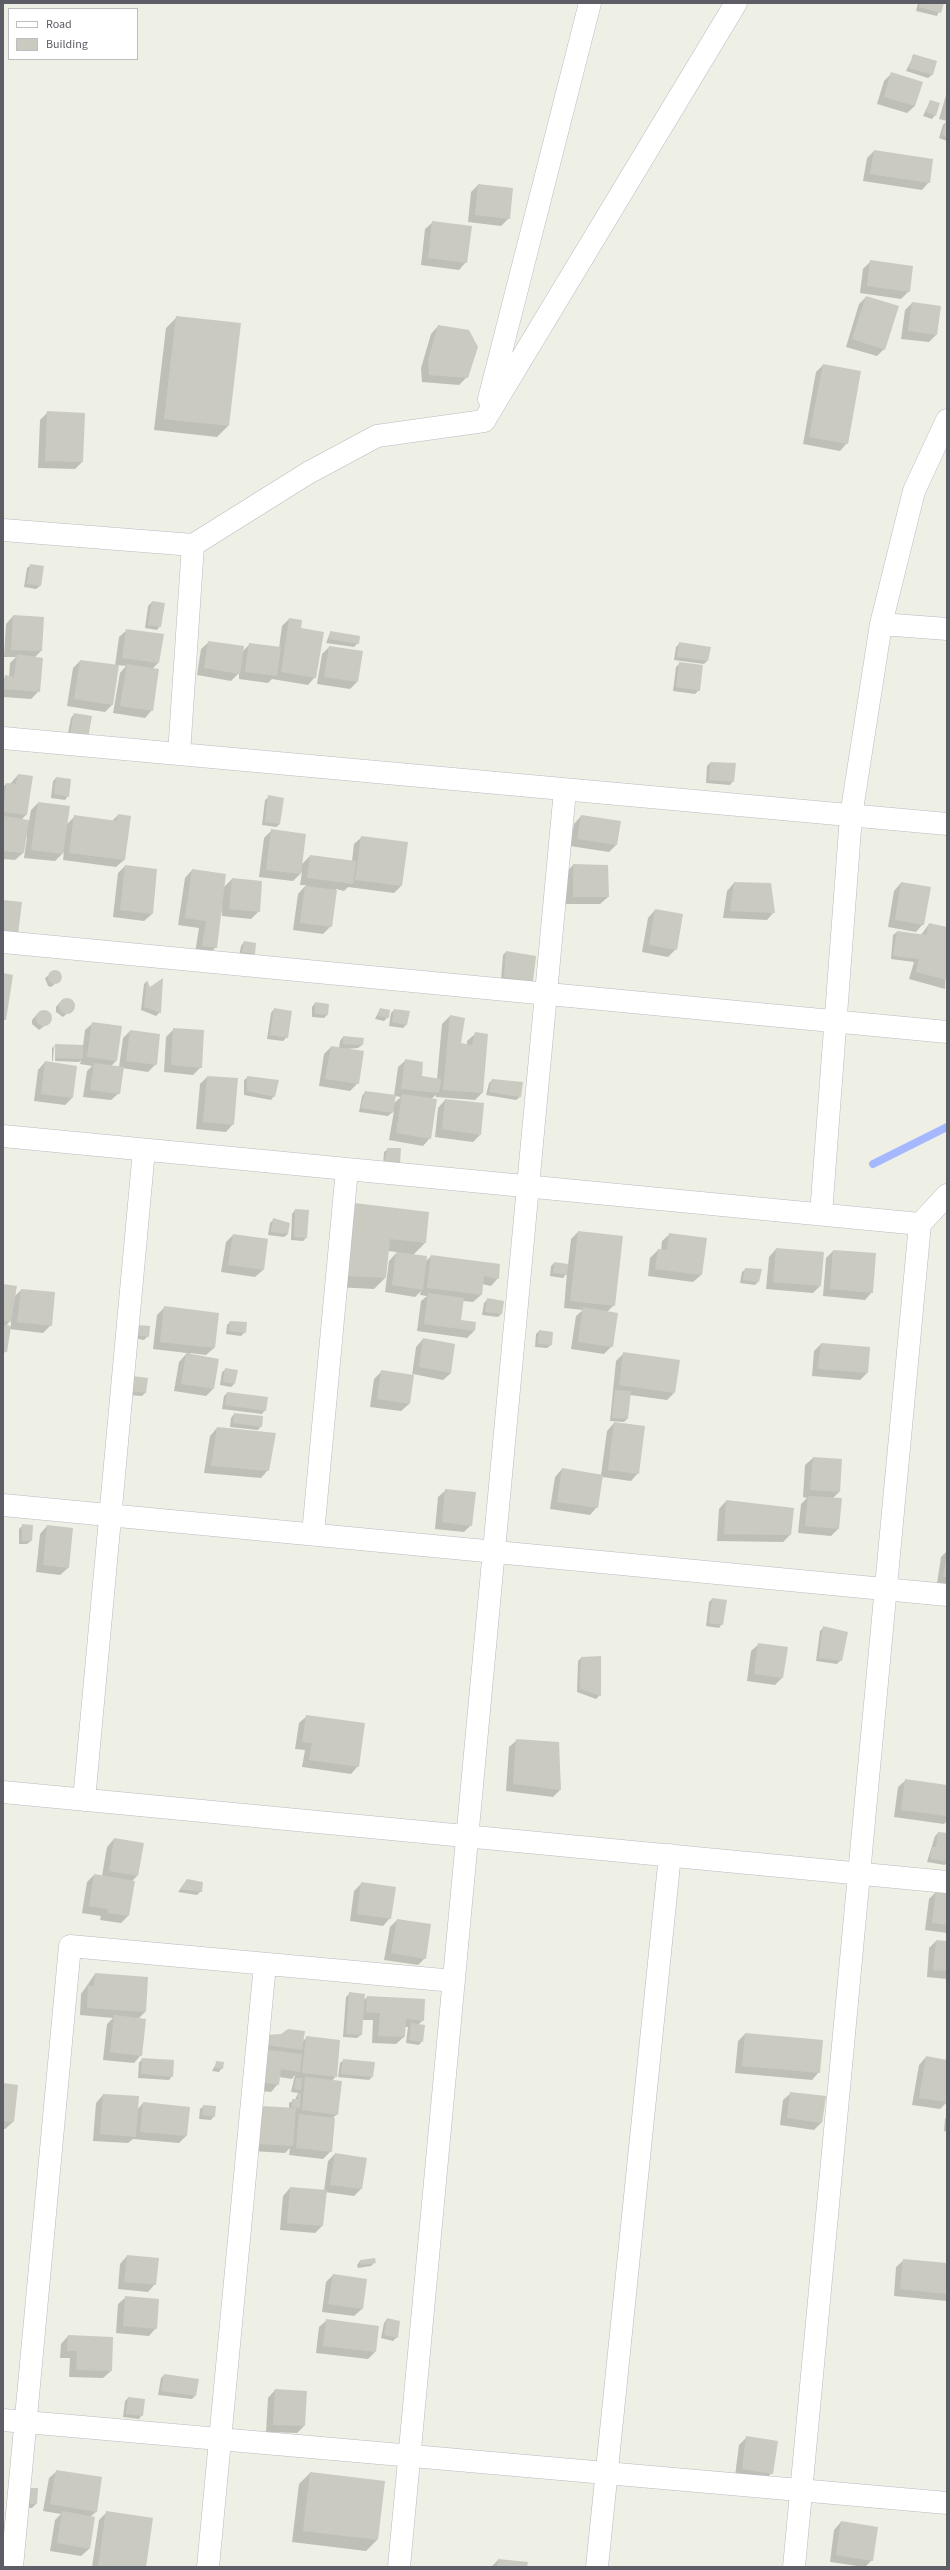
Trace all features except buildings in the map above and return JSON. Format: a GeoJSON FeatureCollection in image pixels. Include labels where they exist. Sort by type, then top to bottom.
{"type":"FeatureCollection","features":[{"type":"Feature","properties":{"kind":"street"},"geometry":{"type":"LineString","coordinates":[[484,421],[590,3]]}},
{"type":"Feature","properties":{"kind":"street"},"geometry":{"type":"LineString","coordinates":[[484,421],[736,3]]}},
{"type":"Feature","properties":{"kind":"street"},"geometry":{"type":"LineString","coordinates":[[821,1214],[851,816],[881,624],[914,491],[947,420]]}},
{"type":"Feature","properties":{"kind":"street"},"geometry":{"type":"LineString","coordinates":[[3,530],[193,545],[308,473],[377,436],[484,421]]}},
{"type":"Feature","properties":{"kind":"street"},"geometry":{"type":"LineString","coordinates":[[179,754],[193,545]]}},
{"type":"Feature","properties":{"kind":"street"},"geometry":{"type":"LineString","coordinates":[[881,624],[947,629]]}},
{"type":"Feature","properties":{"kind":"street"},"geometry":{"type":"LineString","coordinates":[[3,738],[947,824]]}},
{"type":"Feature","properties":{"kind":"street"},"geometry":{"type":"LineString","coordinates":[[399,2567],[565,790]]}},
{"type":"Feature","properties":{"kind":"street"},"geometry":{"type":"LineString","coordinates":[[3,942],[947,1032]]}},
{"type":"Feature","properties":{"kind":"street"},"geometry":{"type":"LineString","coordinates":[[3,1136],[528,1185],[920,1224]]}},
{"type":"Feature","properties":{"kind":"street"},"geometry":{"type":"LineString","coordinates":[[84,1800],[144,1150]]}},
{"type":"Feature","properties":{"kind":"street"},"geometry":{"type":"LineString","coordinates":[[313,1534],[347,1169]]}},
{"type":"Feature","properties":{"kind":"street"},"geometry":{"type":"LineString","coordinates":[[794,2567],[920,1224],[947,1195]]}},
{"type":"Feature","properties":{"kind":"street"},"geometry":{"type":"LineString","coordinates":[[3,1505],[494,1550],[947,1595]]}},
{"type":"Feature","properties":{"kind":"street"},"geometry":{"type":"LineString","coordinates":[[3,1792],[467,1835],[947,1882]]}},
{"type":"Feature","properties":{"kind":"street"},"geometry":{"type":"LineString","coordinates":[[597,2567],[670,1855]]}},
{"type":"Feature","properties":{"kind":"street"},"geometry":{"type":"LineString","coordinates":[[12,2567],[70,1946],[454,1981]]}},
{"type":"Feature","properties":{"kind":"street"},"geometry":{"type":"LineString","coordinates":[[208,2567],[265,1964]]}},
{"type":"Feature","properties":{"kind":"street"},"geometry":{"type":"LineString","coordinates":[[3,2420],[947,2503]]}},
{"type":"Feature","properties":{"kind":"waterway"},"geometry":{"type":"LineString","coordinates":[[873,1164],[947,1127]]}}]}
